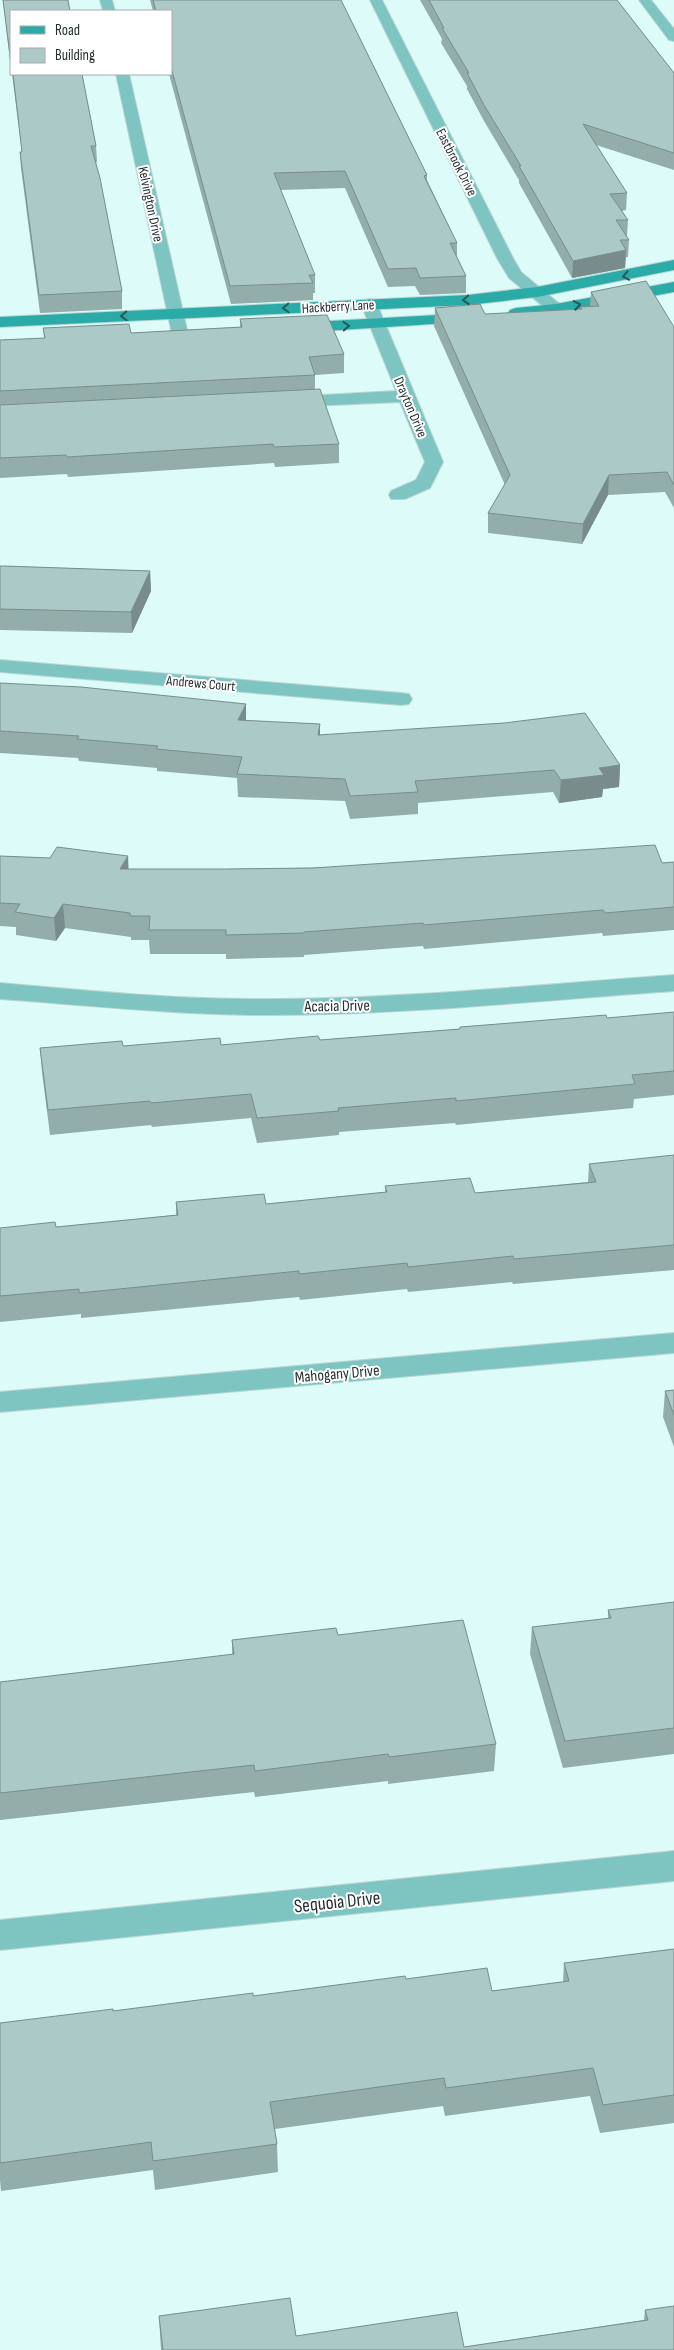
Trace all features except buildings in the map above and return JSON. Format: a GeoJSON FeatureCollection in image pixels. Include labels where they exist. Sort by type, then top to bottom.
{"type":"FeatureCollection","features":[{"type":"Feature","properties":{"kind":"street","name":"Eastbrook Drive"},"geometry":{"type":"LineString","coordinates":[[376,0],[505,258],[515,275],[556,309]]}},
{"type":"Feature","properties":{"kind":"street"},"geometry":{"type":"LineString","coordinates":[[645,0],[674,37]]}},
{"type":"Feature","properties":{"kind":"street","name":"Kelvington Drive"},"geometry":{"type":"LineString","coordinates":[[122,75],[174,314],[180,334]]}},
{"type":"Feature","properties":{"kind":"street","name":"Hackberry Lane"},"geometry":{"type":"LineString","coordinates":[[0,322],[468,300],[537,292],[674,265]]}},
{"type":"Feature","properties":{"kind":"street","name":"Hackberry Lane"},"geometry":{"type":"LineString","coordinates":[[278,329],[495,316],[556,309],[671,290]]}},
{"type":"Feature","properties":{"kind":"street","name":"Drayton Drive"},"geometry":{"type":"LineString","coordinates":[[369,304],[434,462],[423,484],[398,495]]}},
{"type":"Feature","properties":{"kind":"street"},"geometry":{"type":"LineString","coordinates":[[161,334],[200,333]]}},
{"type":"Feature","properties":{"kind":"street"},"geometry":{"type":"LineString","coordinates":[[267,403],[406,396]]}},
{"type":"Feature","properties":{"kind":"street","name":"Andrews Court"},"geometry":{"type":"LineString","coordinates":[[0,666],[401,699]]}},
{"type":"Feature","properties":{"kind":"street","name":"Acacia Drive"},"geometry":{"type":"LineString","coordinates":[[4,998],[252,1007],[380,1004],[674,983]]}},
{"type":"Feature","properties":{"kind":"street","name":"Mahogany Drive"},"geometry":{"type":"LineString","coordinates":[[0,1402],[674,1343]]}},
{"type":"Feature","properties":{"kind":"street","name":"Sequoia Drive"},"geometry":{"type":"LineString","coordinates":[[0,1935],[674,1866]]}}]}
